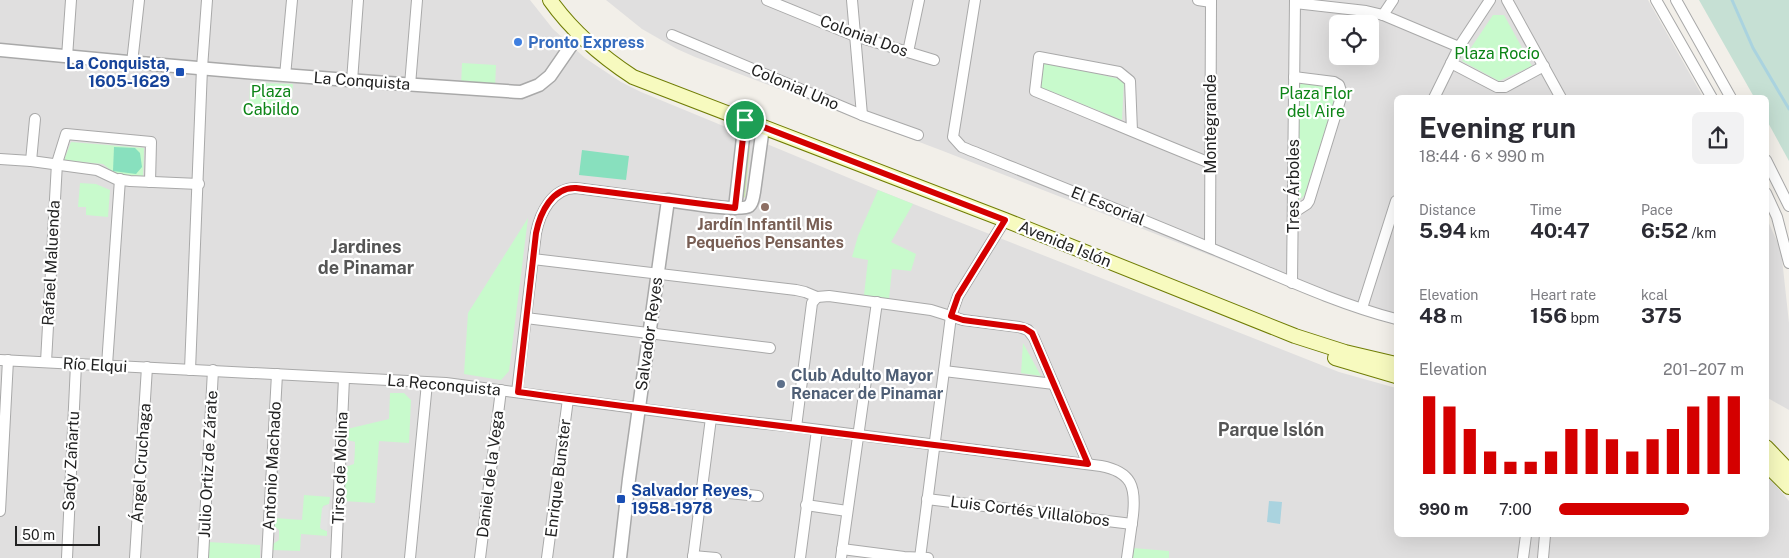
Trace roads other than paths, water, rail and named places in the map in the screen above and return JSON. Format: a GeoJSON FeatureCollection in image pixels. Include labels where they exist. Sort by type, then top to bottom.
{"type":"FeatureCollection","features":[{"type":"Feature","properties":{"kind":"main road","name":"Avenida Islón"},"geometry":{"type":"LineString","coordinates":[[550,0],[579,34],[633,77],[1005,220],[1295,336],[1345,352],[1394,364]]}},
{"type":"Feature","properties":{"kind":"main road","name":"Avenida Islón"},"geometry":{"type":"LineString","coordinates":[[1295,336],[1329,355],[1394,375]]}},
{"type":"Feature","properties":{"kind":"main road"},"geometry":{"type":"LineString","coordinates":[[1769,450],[1789,471]]}},
{"type":"Feature","properties":{"kind":"main road"},"geometry":{"type":"LineString","coordinates":[[1769,467],[1789,487]]}},
{"type":"Feature","properties":{"kind":"street"},"geometry":{"type":"LineString","coordinates":[[67,57],[71,0]]}},
{"type":"Feature","properties":{"kind":"street"},"geometry":{"type":"LineString","coordinates":[[132,63],[139,0]]}},
{"type":"Feature","properties":{"kind":"street"},"geometry":{"type":"LineString","coordinates":[[190,370],[199,184],[202,68],[208,0]]}},
{"type":"Feature","properties":{"kind":"street"},"geometry":{"type":"LineString","coordinates":[[285,76],[292,0]]}},
{"type":"Feature","properties":{"kind":"street"},"geometry":{"type":"LineString","coordinates":[[352,81],[358,0]]}},
{"type":"Feature","properties":{"kind":"street"},"geometry":{"type":"LineString","coordinates":[[410,85],[417,0]]}},
{"type":"Feature","properties":{"kind":"street","name":"Colonial Dos"},"geometry":{"type":"LineString","coordinates":[[767,0],[855,36],[934,60]]}},
{"type":"Feature","properties":{"kind":"street"},"geometry":{"type":"LineString","coordinates":[[852,0],[862,115]]}},
{"type":"Feature","properties":{"kind":"street"},"geometry":{"type":"LineString","coordinates":[[908,52],[919,0]]}},
{"type":"Feature","properties":{"kind":"street","name":"El Escorial"},"geometry":{"type":"LineString","coordinates":[[976,0],[953,137],[962,147],[1210,247],[1292,283],[1394,318]]}},
{"type":"Feature","properties":{"kind":"street"},"geometry":{"type":"LineString","coordinates":[[1198,0],[1211,1]]}},
{"type":"Feature","properties":{"kind":"street"},"geometry":{"type":"LineString","coordinates":[[1383,15],[1393,0]]}},
{"type":"Feature","properties":{"kind":"street"},"geometry":{"type":"LineString","coordinates":[[1435,95],[1460,47],[1490,0]]}},
{"type":"Feature","properties":{"kind":"street"},"geometry":{"type":"LineString","coordinates":[[1507,0],[1559,95]]}},
{"type":"Feature","properties":{"kind":"street"},"geometry":{"type":"LineString","coordinates":[[1656,0],[1710,95]]}},
{"type":"Feature","properties":{"kind":"street"},"geometry":{"type":"LineString","coordinates":[[1676,0],[1729,95]]}},
{"type":"Feature","properties":{"kind":"street","name":"Montegrande"},"geometry":{"type":"LineString","coordinates":[[1210,247],[1211,1]]}},
{"type":"Feature","properties":{"kind":"street"},"geometry":{"type":"LineString","coordinates":[[1295,2],[1366,5],[1383,15],[1460,47]]}},
{"type":"Feature","properties":{"kind":"street","name":"Tres Árboles"},"geometry":{"type":"LineString","coordinates":[[1292,283],[1295,2]]}},
{"type":"Feature","properties":{"kind":"street","name":"La Conquista"},"geometry":{"type":"LineString","coordinates":[[0,50],[285,76],[521,92],[539,84],[550,76],[579,34]]}},
{"type":"Feature","properties":{"kind":"street","name":"Colonial Uno"},"geometry":{"type":"LineString","coordinates":[[672,35],[862,115],[918,135]]}},
{"type":"Feature","properties":{"kind":"street"},"geometry":{"type":"LineString","coordinates":[[1132,131],[1130,81],[1119,72],[1039,57],[1035,91],[1132,131],[1210,163]]}},
{"type":"Feature","properties":{"kind":"street"},"geometry":{"type":"LineString","coordinates":[[1451,63],[1497,87],[1506,87],[1544,66]]}},
{"type":"Feature","properties":{"kind":"street"},"geometry":{"type":"LineString","coordinates":[[1293,213],[1309,201],[1342,94],[1339,85],[1334,82],[1294,77]]}},
{"type":"Feature","properties":{"kind":"street"},"geometry":{"type":"LineString","coordinates":[[31,161],[35,120]]}},
{"type":"Feature","properties":{"kind":"street"},"geometry":{"type":"LineString","coordinates":[[745,120],[735,208],[743,209],[752,202],[763,127]]}},
{"type":"Feature","properties":{"kind":"street","name":"Rafael Maluenda"},"geometry":{"type":"LineString","coordinates":[[46,362],[57,164],[66,134],[151,142],[150,182]]}},
{"type":"Feature","properties":{"kind":"street"},"geometry":{"type":"LineString","coordinates":[[0,159],[31,161],[97,170],[120,179],[199,184]]}},
{"type":"Feature","properties":{"kind":"street"},"geometry":{"type":"LineString","coordinates":[[1769,166],[1789,206]]}},
{"type":"Feature","properties":{"kind":"street"},"geometry":{"type":"LineString","coordinates":[[106,365],[120,179]]}},
{"type":"Feature","properties":{"kind":"street","name":"Daniel de la Vega"},"geometry":{"type":"LineString","coordinates":[[518,392],[536,233],[541,215],[552,199],[562,190],[576,188],[735,208]]}},
{"type":"Feature","properties":{"kind":"street"},"geometry":{"type":"LineString","coordinates":[[1769,195],[1782,192]]}},
{"type":"Feature","properties":{"kind":"street"},"geometry":{"type":"LineString","coordinates":[[1769,198],[1781,231],[1789,263]]}},
{"type":"Feature","properties":{"kind":"street","name":"Salvador Reyes"},"geometry":{"type":"LineString","coordinates":[[620,558],[629,479],[668,200]]}},
{"type":"Feature","properties":{"kind":"street"},"geometry":{"type":"LineString","coordinates":[[1362,308],[1394,207]]}},
{"type":"Feature","properties":{"kind":"street"},"geometry":{"type":"LineString","coordinates":[[877,302],[842,554],[922,558],[927,499],[951,316],[958,296],[1005,220]]}},
{"type":"Feature","properties":{"kind":"street"},"geometry":{"type":"LineString","coordinates":[[533,259],[796,290],[817,297],[829,296],[931,310],[963,320],[1019,327],[1028,330],[1034,338],[1088,464]]}},
{"type":"Feature","properties":{"kind":"street"},"geometry":{"type":"LineString","coordinates":[[796,427],[812,303],[817,297]]}},
{"type":"Feature","properties":{"kind":"street"},"geometry":{"type":"LineString","coordinates":[[526,318],[770,348]]}},
{"type":"Feature","properties":{"kind":"street"},"geometry":{"type":"LineString","coordinates":[[0,511],[4,360]]}},
{"type":"Feature","properties":{"kind":"street","name":"Río Elqui"},"geometry":{"type":"LineString","coordinates":[[4,360],[190,370]]}},
{"type":"Feature","properties":{"kind":"street","name":"Sady Zañartu"},"geometry":{"type":"LineString","coordinates":[[66,558],[76,364]]}},
{"type":"Feature","properties":{"kind":"street","name":"Ángel Cruchaga"},"geometry":{"type":"LineString","coordinates":[[135,558],[146,367]]}},
{"type":"Feature","properties":{"kind":"street","name":"La Reconquista"},"geometry":{"type":"LineString","coordinates":[[190,370],[427,383],[501,390],[711,418],[1088,464],[1106,467],[1122,474],[1130,482],[1134,494],[1132,524]]}},
{"type":"Feature","properties":{"kind":"street","name":"Julio Ortiz de Zárate"},"geometry":{"type":"LineString","coordinates":[[203,558],[213,370]]}},
{"type":"Feature","properties":{"kind":"street"},"geometry":{"type":"LineString","coordinates":[[944,371],[1054,384]]}},
{"type":"Feature","properties":{"kind":"street","name":"Antonio Machado"},"geometry":{"type":"LineString","coordinates":[[267,558],[277,374]]}},
{"type":"Feature","properties":{"kind":"street","name":"Tirso de Molina"},"geometry":{"type":"LineString","coordinates":[[336,558],[344,378]]}},
{"type":"Feature","properties":{"kind":"street"},"geometry":{"type":"LineString","coordinates":[[410,558],[427,383]]}},
{"type":"Feature","properties":{"kind":"street","name":"Daniel de la Vega"},"geometry":{"type":"LineString","coordinates":[[480,558],[501,390]]}},
{"type":"Feature","properties":{"kind":"street","name":"Enrique Bunster"},"geometry":{"type":"LineString","coordinates":[[547,558],[568,399]]}},
{"type":"Feature","properties":{"kind":"street"},"geometry":{"type":"LineString","coordinates":[[711,418],[700,490],[693,557],[716,558]]}},
{"type":"Feature","properties":{"kind":"street"},"geometry":{"type":"LineString","coordinates":[[800,558],[817,430]]}},
{"type":"Feature","properties":{"kind":"street"},"geometry":{"type":"LineString","coordinates":[[700,490],[758,496]]}},
{"type":"Feature","properties":{"kind":"street","name":"Luis Cortés Villalobos"},"geometry":{"type":"LineString","coordinates":[[927,499],[1132,524]]}},
{"type":"Feature","properties":{"kind":"street"},"geometry":{"type":"LineString","coordinates":[[806,506],[847,511]]}},
{"type":"Feature","properties":{"kind":"street"},"geometry":{"type":"LineString","coordinates":[[1127,558],[1132,524]]}},
{"type":"Feature","properties":{"kind":"street"},"geometry":{"type":"LineString","coordinates":[[1523,558],[1526,537]]}},
{"type":"Feature","properties":{"kind":"street"},"geometry":{"type":"LineString","coordinates":[[1543,558],[1544,537]]}},
{"type":"Feature","properties":{"kind":"water"},"geometry":{"type":"Polygon","coordinates":[[[1269,501],[1282,502],[1280,524],[1267,522],[1269,501]]]}},
{"type":"Feature","properties":{"kind":"waterway"},"geometry":{"type":"LineString","coordinates":[[1732,0],[1753,48],[1789,109]]}},
{"type":"Feature","properties":{"kind":"place","name":"Pronto Express"},"geometry":{"type":"Point","coordinates":[518,42]}},
{"type":"Feature","properties":{"kind":"place","name":"La Conquista, 1605-1629"},"geometry":{"type":"Point","coordinates":[180,72]}},
{"type":"Feature","properties":{"kind":"place","name":"Jardín Infantil Mis Pequeños Pensantes"},"geometry":{"type":"Point","coordinates":[765,207]}},
{"type":"Feature","properties":{"kind":"place","name":"Club Adulto Mayor Renacer de Pinamar"},"geometry":{"type":"Point","coordinates":[781,384]}},
{"type":"Feature","properties":{"kind":"place","name":"Salvador Reyes, 1958-1978"},"geometry":{"type":"Point","coordinates":[621,499]}},
{"type":"Feature","properties":{"kind":"district","name":"Jardines de Pinamar"},"geometry":{"type":"Point","coordinates":[366,256]}},
{"type":"Feature","properties":{"kind":"district","name":"Parque Islón"},"geometry":{"type":"Point","coordinates":[1271,429]}},
{"type":"Feature","properties":{"kind":"park label","name":"Plaza Rocío"},"geometry":{"type":"Point","coordinates":[1497,53]}},
{"type":"Feature","properties":{"kind":"park label","name":"Plaza Cabildo"},"geometry":{"type":"Point","coordinates":[271,100]}},
{"type":"Feature","properties":{"kind":"park label","name":"Plaza Flor del Aire"},"geometry":{"type":"Point","coordinates":[1316,102]}}]}
